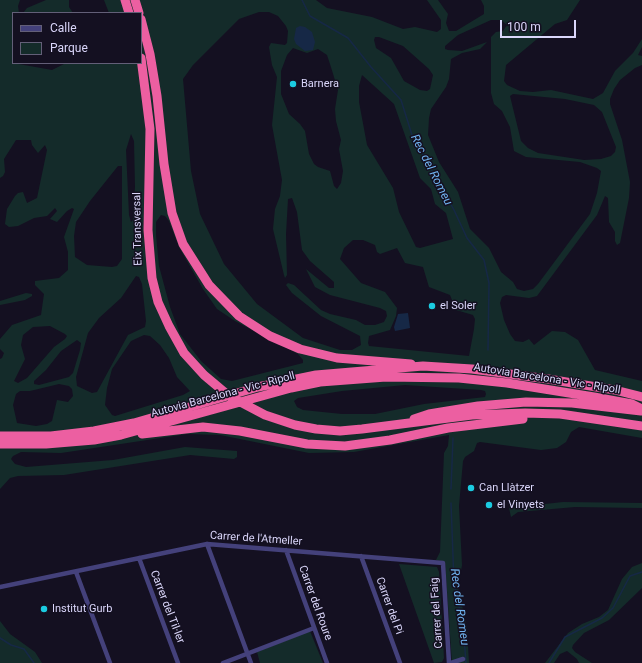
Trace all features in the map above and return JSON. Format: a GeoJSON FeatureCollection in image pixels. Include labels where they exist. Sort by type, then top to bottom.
{"type":"FeatureCollection","features":[{"type":"Feature","properties":{"kind":"highway"},"geometry":{"type":"LineString","coordinates":[[125,0],[129,12]]}},
{"type":"Feature","properties":{"kind":"highway"},"geometry":{"type":"LineString","coordinates":[[135,0],[139,12]]}},
{"type":"Feature","properties":{"kind":"highway"},"geometry":{"type":"LineString","coordinates":[[142,24],[154,82],[164,164],[172,213],[184,244],[208,285],[239,316],[270,336],[300,349],[337,358],[406,363],[423,366]]}},
{"type":"Feature","properties":{"kind":"highway","name":"Eix Transversal"},"geometry":{"type":"LineString","coordinates":[[142,64],[150,129],[148,230],[152,278],[158,302],[175,338],[184,353],[210,380],[229,396],[251,408],[279,420],[316,429],[348,430],[402,423]]}},
{"type":"Feature","properties":{"kind":"highway","name":"Autovia Barcelona - Vic - Ripoll"},"geometry":{"type":"LineString","coordinates":[[0,436],[51,436],[94,431],[134,423],[258,387],[316,374],[423,366],[472,369],[548,379],[615,390],[642,397]]}},
{"type":"Feature","properties":{"kind":"highway","name":"Autovia Barcelona - Vic - Ripoll"},"geometry":{"type":"LineString","coordinates":[[0,444],[62,444],[121,435],[291,388],[320,382],[386,377],[458,378],[507,383],[632,404],[642,410]]}},
{"type":"Feature","properties":{"kind":"highway"},"geometry":{"type":"LineString","coordinates":[[402,423],[429,414],[454,409],[526,402],[572,403],[642,410]]}},
{"type":"Feature","properties":{"kind":"highway"},"geometry":{"type":"LineString","coordinates":[[402,423],[419,423],[472,415],[526,413],[560,414],[642,426]]}},
{"type":"Feature","properties":{"kind":"highway"},"geometry":{"type":"LineString","coordinates":[[121,435],[136,435],[158,431],[203,428],[240,431],[307,444],[345,446],[492,421],[525,418],[588,418]]}},
{"type":"Feature","properties":{"kind":"street","name":"Carrer de l'Atmeller"},"geometry":{"type":"LineString","coordinates":[[0,587],[207,544],[442,563]]}},
{"type":"Feature","properties":{"kind":"street"},"geometry":{"type":"LineString","coordinates":[[207,544],[251,663]]}},
{"type":"Feature","properties":{"kind":"street","name":"Carrer del Roure"},"geometry":{"type":"LineString","coordinates":[[286,550],[327,663]]}},
{"type":"Feature","properties":{"kind":"street","name":"Carrer del Pi"},"geometry":{"type":"LineString","coordinates":[[361,556],[400,663]]}},
{"type":"Feature","properties":{"kind":"street","name":"Carrer del Til·ler"},"geometry":{"type":"LineString","coordinates":[[138,558],[178,663]]}},
{"type":"Feature","properties":{"kind":"street","name":"Carrer del Faig"},"geometry":{"type":"LineString","coordinates":[[442,563],[450,663]]}},
{"type":"Feature","properties":{"kind":"street"},"geometry":{"type":"LineString","coordinates":[[76,572],[110,663]]}},
{"type":"Feature","properties":{"kind":"street"},"geometry":{"type":"LineString","coordinates":[[223,663],[314,628]]}},
{"type":"Feature","properties":{"kind":"street"},"geometry":{"type":"LineString","coordinates":[[450,663],[463,659]]}},
{"type":"Feature","properties":{"kind":"green space"},"geometry":{"type":"Polygon","coordinates":[[[0,0],[20,0],[18,6],[19,12],[12,12],[12,64],[52,70],[64,64],[142,64],[142,12],[109,12],[104,0],[316,0],[327,8],[372,17],[403,29],[415,27],[437,32],[441,29],[441,20],[427,0],[438,0],[448,14],[446,23],[449,31],[456,31],[484,14],[484,6],[481,0],[580,0],[567,20],[555,24],[506,65],[504,81],[507,85],[520,91],[533,92],[551,90],[593,99],[603,93],[615,71],[633,53],[642,39],[642,47],[638,55],[642,56],[642,65],[635,68],[620,80],[610,99],[610,104],[622,140],[630,182],[629,198],[620,243],[617,245],[615,241],[615,232],[609,222],[608,198],[605,196],[597,215],[537,296],[529,298],[506,295],[502,297],[500,303],[504,320],[515,341],[523,342],[529,339],[534,345],[552,331],[565,332],[578,340],[595,370],[642,381],[642,438],[579,427],[571,432],[566,442],[557,448],[541,450],[480,442],[477,443],[474,451],[465,457],[463,461],[459,506],[462,565],[460,576],[456,578],[467,628],[469,663],[452,663],[445,562],[436,560],[440,552],[444,453],[448,446],[449,435],[354,452],[309,453],[220,435],[187,434],[61,453],[21,452],[13,456],[11,459],[15,464],[26,467],[113,460],[185,447],[237,451],[237,457],[234,459],[190,455],[64,475],[18,476],[10,478],[0,489],[0,359],[4,353],[0,349],[0,339],[12,325],[41,315],[44,294],[35,285],[35,281],[59,278],[68,270],[68,252],[64,237],[74,209],[72,208],[67,211],[57,222],[50,219],[57,211],[55,208],[47,216],[34,218],[18,226],[9,227],[5,224],[7,209],[18,193],[23,192],[27,203],[37,198],[47,150],[45,145],[38,153],[32,145],[31,140],[16,140],[4,159],[5,172],[0,178],[0,0]],[[259,12],[239,19],[193,65],[183,79],[191,171],[200,214],[224,264],[257,304],[303,338],[340,350],[352,350],[361,345],[360,336],[321,316],[292,293],[286,285],[288,283],[294,285],[321,310],[330,314],[356,320],[365,325],[375,325],[384,322],[387,316],[386,311],[380,308],[330,295],[315,287],[306,269],[329,288],[334,288],[334,282],[310,261],[302,250],[297,212],[292,198],[288,199],[286,234],[287,275],[285,278],[273,229],[275,209],[280,196],[282,180],[272,125],[277,77],[272,65],[269,47],[271,43],[285,45],[287,43],[288,31],[286,26],[278,16],[269,12],[259,12]],[[491,20],[458,35],[445,46],[445,49],[448,50],[462,51],[487,42],[480,49],[462,53],[451,59],[449,79],[446,87],[431,109],[428,135],[439,162],[458,192],[470,229],[489,248],[501,272],[513,282],[517,289],[524,291],[533,289],[590,214],[597,193],[601,171],[580,162],[526,157],[514,151],[510,127],[502,111],[494,104],[491,93],[491,37],[496,32],[503,31],[507,25],[501,20],[491,20]],[[375,37],[374,40],[376,48],[391,58],[404,81],[420,90],[427,91],[430,89],[433,75],[429,69],[403,46],[379,37],[375,37]],[[293,48],[287,55],[281,71],[281,94],[289,114],[305,131],[309,154],[314,164],[330,171],[334,186],[337,189],[341,183],[343,171],[339,149],[341,140],[336,121],[335,109],[338,90],[327,55],[318,49],[307,53],[293,48]],[[362,75],[359,86],[359,102],[367,145],[393,188],[399,212],[416,247],[420,248],[453,239],[446,213],[435,204],[431,189],[420,178],[394,104],[362,75]],[[513,94],[510,96],[521,141],[528,148],[538,153],[584,160],[601,159],[611,156],[615,152],[616,147],[602,112],[594,105],[565,99],[513,94]],[[131,134],[126,150],[129,215],[131,222],[133,220],[135,187],[134,141],[131,134]],[[118,166],[90,201],[76,222],[74,236],[75,257],[87,265],[117,266],[122,259],[122,166],[118,166]],[[161,215],[156,222],[159,266],[170,307],[180,334],[201,361],[221,379],[232,381],[303,363],[303,360],[298,354],[235,321],[217,309],[203,289],[179,247],[169,221],[165,216],[161,215]],[[353,240],[344,248],[340,259],[361,283],[385,292],[397,308],[396,316],[390,330],[369,336],[369,346],[469,356],[475,319],[473,315],[456,310],[450,295],[429,287],[423,267],[405,263],[397,248],[380,254],[377,252],[375,245],[363,240],[353,240]],[[136,276],[121,298],[99,318],[88,333],[76,377],[77,386],[92,393],[97,392],[128,335],[145,327],[146,321],[142,284],[139,277],[136,276]],[[50,326],[33,327],[23,335],[21,345],[25,359],[14,381],[18,383],[27,378],[54,347],[67,336],[50,326]],[[144,335],[131,341],[112,369],[107,388],[105,405],[112,415],[115,416],[183,395],[190,391],[177,377],[169,358],[160,345],[150,336],[144,335]],[[77,340],[61,351],[46,370],[34,381],[34,384],[39,385],[69,377],[73,373],[81,343],[77,340]],[[59,384],[30,391],[20,391],[16,394],[13,405],[17,423],[36,426],[47,424],[52,421],[57,400],[68,402],[73,396],[72,389],[69,386],[59,384]],[[405,385],[342,391],[298,398],[294,401],[297,407],[303,410],[342,414],[375,414],[424,404],[485,397],[486,394],[485,391],[481,390],[405,385]]]}},
{"type":"Feature","properties":{"kind":"green space"},"geometry":{"type":"Polygon","coordinates":[[[46,0],[69,0],[69,7],[72,12],[24,12],[27,8],[46,0]]]}},
{"type":"Feature","properties":{"kind":"green space"},"geometry":{"type":"Polygon","coordinates":[[[26,293],[32,294],[32,296],[25,300],[0,305],[0,301],[26,293]]]}},
{"type":"Feature","properties":{"kind":"green space"},"geometry":{"type":"Polygon","coordinates":[[[563,502],[642,503],[642,508],[575,507],[518,512],[511,517],[509,508],[563,502]]]}},
{"type":"Feature","properties":{"kind":"green space"},"geometry":{"type":"Polygon","coordinates":[[[642,563],[642,588],[609,620],[584,633],[573,645],[572,648],[575,652],[592,663],[579,663],[577,659],[567,651],[560,654],[554,663],[545,663],[568,633],[582,624],[599,617],[608,610],[622,579],[632,567],[642,563]]]}},
{"type":"Feature","properties":{"kind":"green space"},"geometry":{"type":"Polygon","coordinates":[[[399,564],[437,567],[439,572],[444,658],[442,662],[434,663],[399,564]]]}},
{"type":"Feature","properties":{"kind":"green space"},"geometry":{"type":"Polygon","coordinates":[[[0,621],[10,634],[35,652],[42,663],[0,663],[0,621]]]}},
{"type":"Feature","properties":{"kind":"green space"},"geometry":{"type":"Polygon","coordinates":[[[310,631],[323,663],[260,663],[257,652],[310,631]]]}},
{"type":"Feature","properties":{"kind":"water"},"geometry":{"type":"Polygon","coordinates":[[[300,26],[305,27],[312,32],[315,42],[313,50],[305,51],[296,44],[294,39],[296,28],[300,26]]]}},
{"type":"Feature","properties":{"kind":"water"},"geometry":{"type":"Polygon","coordinates":[[[408,313],[410,328],[395,331],[394,327],[398,314],[408,313]]]}},
{"type":"Feature","properties":{"kind":"waterway","name":"Rec del Romeu"},"geometry":{"type":"LineString","coordinates":[[302,0],[310,16],[348,38],[371,67],[401,100],[412,135],[454,210],[467,238],[484,260],[489,283],[488,350]]}},
{"type":"Feature","properties":{"kind":"waterway","name":"Rec del Romeu"},"geometry":{"type":"LineString","coordinates":[[451,489],[453,438]]}},
{"type":"Feature","properties":{"kind":"waterway","name":"Rec del Romeu"},"geometry":{"type":"LineString","coordinates":[[451,503],[454,583],[463,624],[466,663]]}},
{"type":"Feature","properties":{"kind":"waterway"},"geometry":{"type":"LineString","coordinates":[[549,663],[565,637],[602,618],[613,608],[630,576],[642,572]]}},
{"type":"Feature","properties":{"kind":"waterway"},"geometry":{"type":"LineString","coordinates":[[0,638],[11,645],[24,649],[34,663]]}},
{"type":"Feature","properties":{"kind":"place","name":"Barnera"},"geometry":{"type":"Point","coordinates":[293,84]}},
{"type":"Feature","properties":{"kind":"place","name":"el Soler"},"geometry":{"type":"Point","coordinates":[432,306]}},
{"type":"Feature","properties":{"kind":"place","name":"Can Llàtzer"},"geometry":{"type":"Point","coordinates":[471,488]}},
{"type":"Feature","properties":{"kind":"place","name":"el Vinyets"},"geometry":{"type":"Point","coordinates":[489,505]}},
{"type":"Feature","properties":{"kind":"place","name":"Institut Gurb"},"geometry":{"type":"Point","coordinates":[44,609]}}]}
